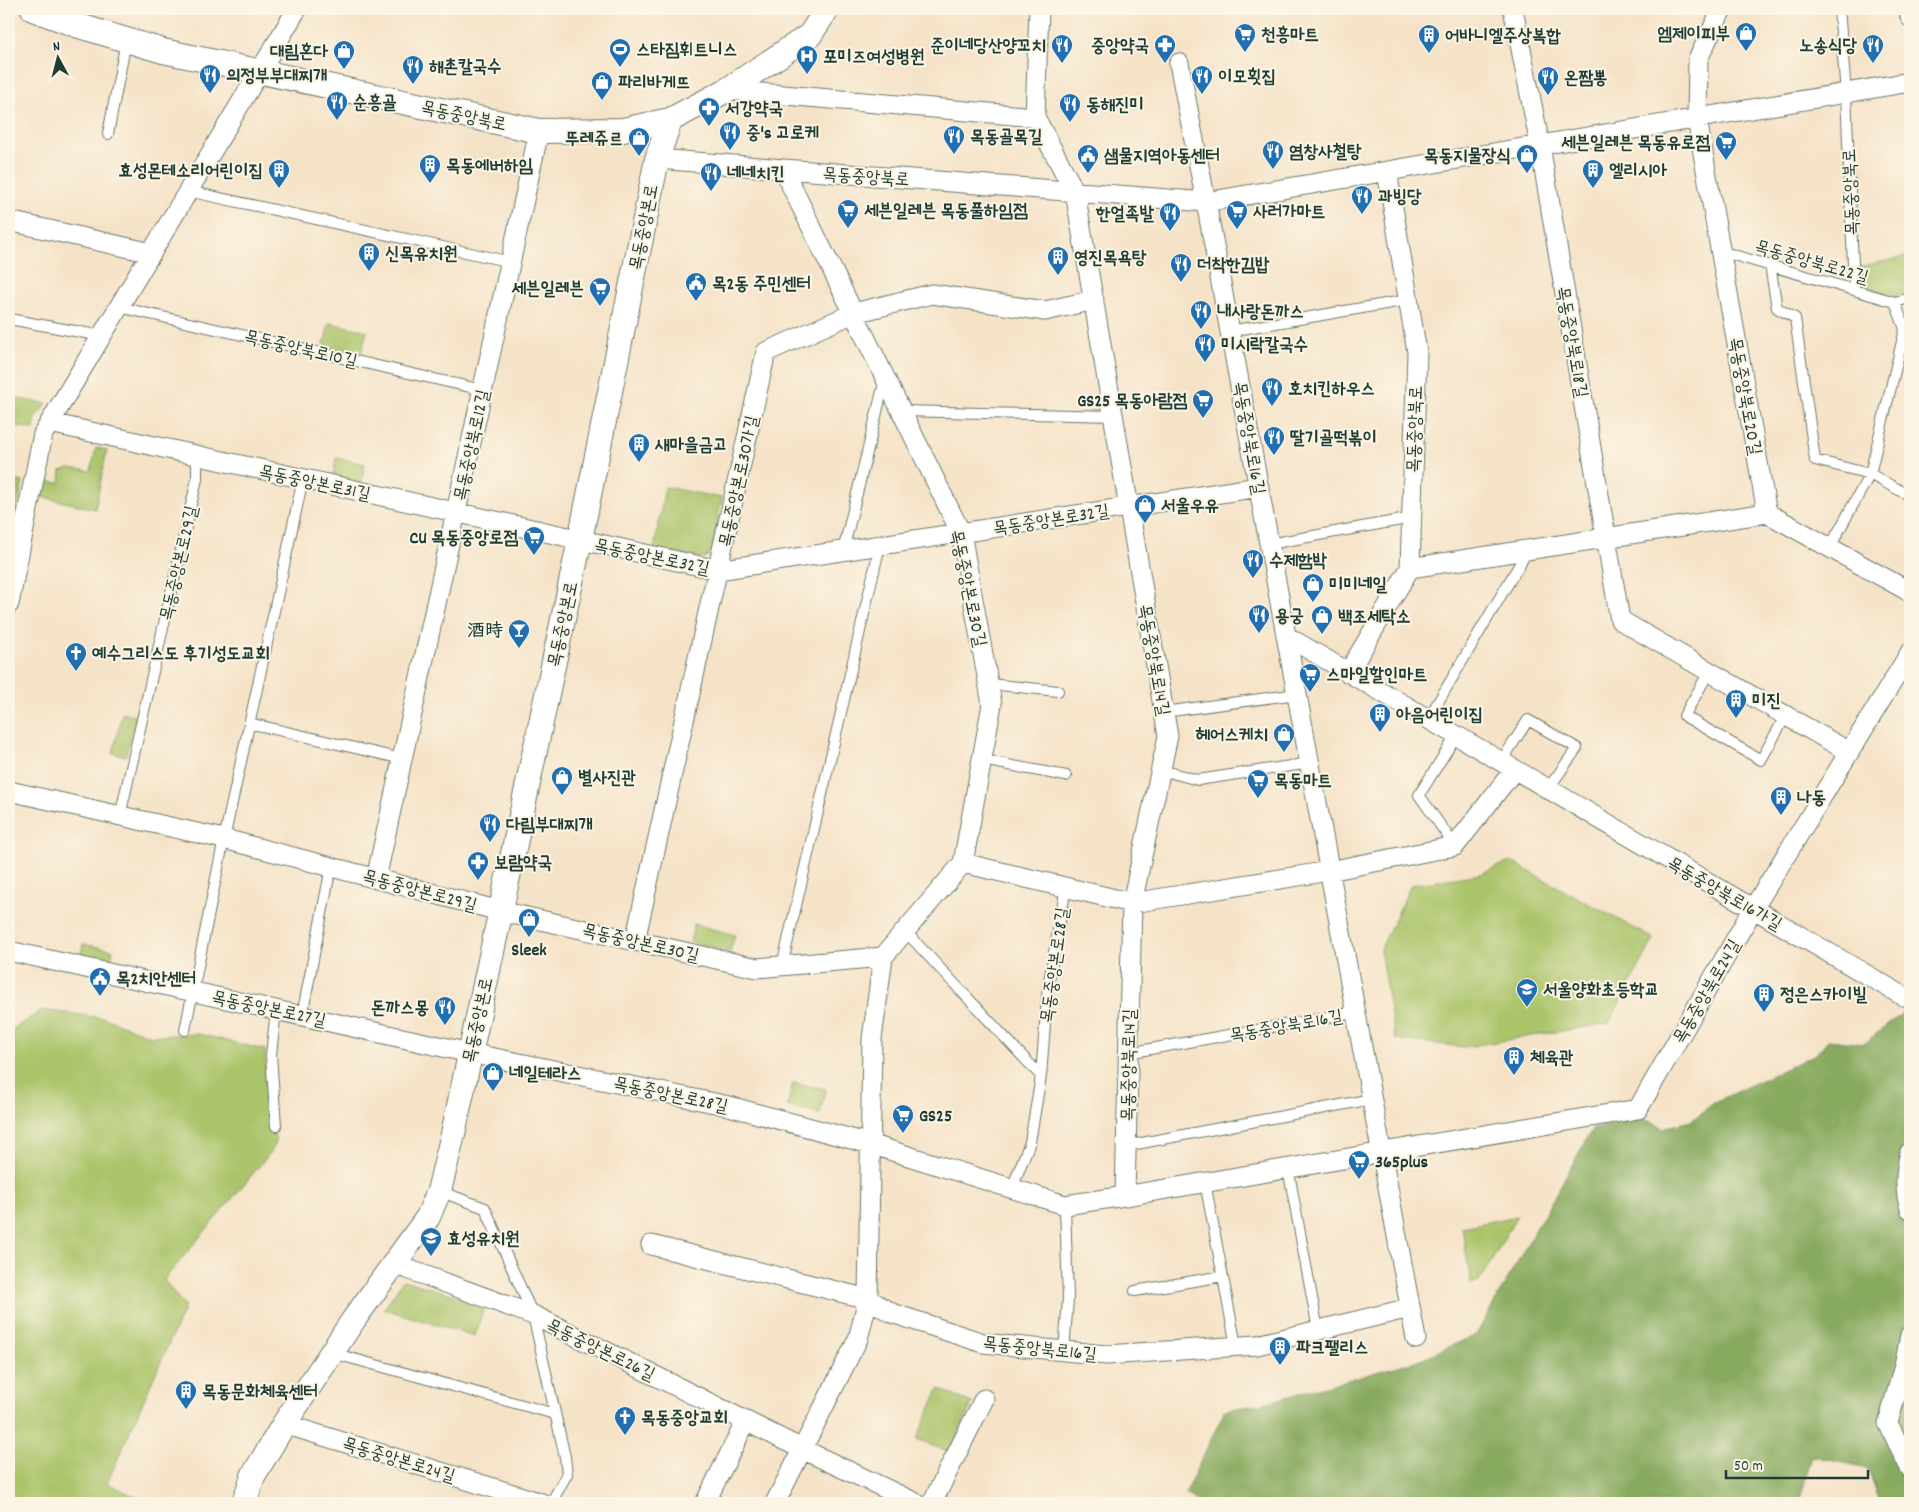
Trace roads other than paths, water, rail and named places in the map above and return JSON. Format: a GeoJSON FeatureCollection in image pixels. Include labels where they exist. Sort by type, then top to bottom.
{"type":"FeatureCollection","features":[{"type":"Feature","properties":{"kind":"street","name":"목동중앙북로"},"geometry":{"type":"LineString","coordinates":[[33,9],[76,25],[163,51],[539,131],[623,130],[670,120]]}},
{"type":"Feature","properties":{"kind":"street"},"geometry":{"type":"LineString","coordinates":[[9,601],[43,434],[297,9]]}},
{"type":"Feature","properties":{"kind":"street"},"geometry":{"type":"LineString","coordinates":[[670,120],[727,90],[810,35],[828,9]]}},
{"type":"Feature","properties":{"kind":"street"},"geometry":{"type":"LineString","coordinates":[[1039,9],[1035,117],[1075,192]]}},
{"type":"Feature","properties":{"kind":"street"},"geometry":{"type":"LineString","coordinates":[[1513,9],[1540,145]]}},
{"type":"Feature","properties":{"kind":"street"},"geometry":{"type":"LineString","coordinates":[[1697,119],[1698,58],[1722,9]]}},
{"type":"Feature","properties":{"kind":"street"},"geometry":{"type":"LineString","coordinates":[[1909,9],[1910,17]]}},
{"type":"Feature","properties":{"kind":"street"},"geometry":{"type":"LineString","coordinates":[[1179,64],[1206,202]]}},
{"type":"Feature","properties":{"kind":"street","name":"목동중앙북로"},"geometry":{"type":"LineString","coordinates":[[657,160],[1206,202],[1910,82]]}},
{"type":"Feature","properties":{"kind":"street"},"geometry":{"type":"LineString","coordinates":[[727,90],[1035,117]]}},
{"type":"Feature","properties":{"kind":"street","name":"목동중앙북로20길"},"geometry":{"type":"LineString","coordinates":[[1697,119],[1767,513]]}},
{"type":"Feature","properties":{"kind":"street","name":"목동중앙본로"},"geometry":{"type":"LineString","coordinates":[[244,1503],[253,1476],[284,1424],[331,1352],[428,1217],[439,1191],[580,540],[657,160],[670,120]]}},
{"type":"Feature","properties":{"kind":"street","name":"목동중앙북로12길"},"geometry":{"type":"LineString","coordinates":[[376,879],[539,131]]}},
{"type":"Feature","properties":{"kind":"street","name":"목동중앙북로18길"},"geometry":{"type":"LineString","coordinates":[[1540,145],[1620,620],[1785,717],[1849,752]]}},
{"type":"Feature","properties":{"kind":"street","name":"목동중앙본로30길"},"geometry":{"type":"LineString","coordinates":[[783,169],[961,533],[992,704],[963,863]]}},
{"type":"Feature","properties":{"kind":"street","name":"목동중앙북로"},"geometry":{"type":"LineString","coordinates":[[1348,673],[1410,568],[1417,352],[1387,172]]}},
{"type":"Feature","properties":{"kind":"street","name":"목동중앙북로14길"},"geometry":{"type":"LineString","coordinates":[[1075,192],[1168,736],[1132,903],[1125,1196]]}},
{"type":"Feature","properties":{"kind":"street","name":"목동중앙북로16길"},"geometry":{"type":"LineString","coordinates":[[1206,202],[1416,1339]]}},
{"type":"Feature","properties":{"kind":"street"},"geometry":{"type":"LineString","coordinates":[[9,221],[152,252]]}},
{"type":"Feature","properties":{"kind":"street","name":"목동중앙본로30가길"},"geometry":{"type":"LineString","coordinates":[[635,941],[766,352],[854,313],[932,294],[1045,311],[1094,300]]}},
{"type":"Feature","properties":{"kind":"street","name":"목동중앙본로31길"},"geometry":{"type":"LineString","coordinates":[[50,423],[580,540]]}},
{"type":"Feature","properties":{"kind":"street","name":"목동중앙본로32길"},"geometry":{"type":"LineString","coordinates":[[580,540],[718,570],[1259,487]]}},
{"type":"Feature","properties":{"kind":"street"},"geometry":{"type":"LineString","coordinates":[[1410,568],[1767,513],[1910,592]]}},
{"type":"Feature","properties":{"kind":"street","name":"목동중앙북로16가길"},"geometry":{"type":"LineString","coordinates":[[1286,636],[1903,996]]}},
{"type":"Feature","properties":{"kind":"street","name":"목동중앙북로24길"},"geometry":{"type":"LineString","coordinates":[[1382,1152],[1638,1109],[1753,909],[1910,653]]}},
{"type":"Feature","properties":{"kind":"street"},"geometry":{"type":"LineString","coordinates":[[775,1503],[858,1339],[868,1299],[872,1039],[883,957],[963,863],[1132,903],[1330,871],[1455,846],[1507,766]]}},
{"type":"Feature","properties":{"kind":"street","name":"목동중앙본로29길"},"geometry":{"type":"LineString","coordinates":[[9,791],[224,839],[500,911]]}},
{"type":"Feature","properties":{"kind":"street","name":"목동중앙본로30길"},"geometry":{"type":"LineString","coordinates":[[500,911],[757,968],[883,957]]}},
{"type":"Feature","properties":{"kind":"street","name":"목동중앙본로27길"},"geometry":{"type":"LineString","coordinates":[[9,951],[470,1053]]}},
{"type":"Feature","properties":{"kind":"street","name":"목동중앙본로28길"},"geometry":{"type":"LineString","coordinates":[[470,1053],[729,1106],[870,1144],[1065,1205],[1382,1152]]}},
{"type":"Feature","properties":{"kind":"street"},"geometry":{"type":"LineString","coordinates":[[1910,1152],[1905,1172],[1906,1197],[1910,1209]]}},
{"type":"Feature","properties":{"kind":"street","name":"목동중앙북로16길"},"geometry":{"type":"LineString","coordinates":[[650,1245],[868,1299],[892,1313],[982,1343],[1106,1355],[1257,1344],[1410,1308]]}},
{"type":"Feature","properties":{"kind":"street","name":"목동중앙본로26길"},"geometry":{"type":"LineString","coordinates":[[394,1264],[533,1315],[802,1449],[916,1503]]}},
{"type":"Feature","properties":{"kind":"street"},"geometry":{"type":"LineString","coordinates":[[1910,1335],[1905,1362],[1888,1423],[1910,1468]]}},
{"type":"Feature","properties":{"kind":"street"},"geometry":{"type":"LineString","coordinates":[[932,1503],[984,1399]]}},
{"type":"Feature","properties":{"kind":"street"},"geometry":{"type":"LineString","coordinates":[[706,1503],[746,1421]]}},
{"type":"Feature","properties":{"kind":"street","name":"목동중앙본로24길"},"geometry":{"type":"LineString","coordinates":[[284,1424],[542,1503]]}},
{"type":"Feature","properties":{"kind":"lane","name":"목동중앙북로"},"geometry":{"type":"LineString","coordinates":[[1839,9],[1846,93],[1854,290]]}},
{"type":"Feature","properties":{"kind":"lane"},"geometry":{"type":"LineString","coordinates":[[108,134],[126,40]]}},
{"type":"Feature","properties":{"kind":"lane"},"geometry":{"type":"LineString","coordinates":[[188,191],[511,262]]}},
{"type":"Feature","properties":{"kind":"lane","name":"목동중앙북로22길"},"geometry":{"type":"LineString","coordinates":[[1720,251],[1895,302]]}},
{"type":"Feature","properties":{"kind":"lane"},"geometry":{"type":"LineString","coordinates":[[1770,265],[1777,308],[1795,318],[1815,460],[1870,474],[1910,496]]}},
{"type":"Feature","properties":{"kind":"lane"},"geometry":{"type":"LineString","coordinates":[[1830,547],[1870,474],[1905,329],[1895,302],[1910,298]]}},
{"type":"Feature","properties":{"kind":"lane"},"geometry":{"type":"LineString","coordinates":[[1230,331],[1408,300]]}},
{"type":"Feature","properties":{"kind":"lane","name":"목동중앙북로10길"},"geometry":{"type":"LineString","coordinates":[[119,307],[483,390]]}},
{"type":"Feature","properties":{"kind":"lane"},"geometry":{"type":"LineString","coordinates":[[9,319],[102,336]]}},
{"type":"Feature","properties":{"kind":"lane"},"geometry":{"type":"LineString","coordinates":[[843,551],[885,378]]}},
{"type":"Feature","properties":{"kind":"lane"},"geometry":{"type":"LineString","coordinates":[[902,411],[1114,416]]}},
{"type":"Feature","properties":{"kind":"lane","name":"목동중앙본로29길"},"geometry":{"type":"LineString","coordinates":[[120,816],[197,479],[197,455]]}},
{"type":"Feature","properties":{"kind":"lane"},"geometry":{"type":"LineString","coordinates":[[185,1030],[224,839],[303,479]]}},
{"type":"Feature","properties":{"kind":"lane"},"geometry":{"type":"LineString","coordinates":[[1269,544],[1412,518]]}},
{"type":"Feature","properties":{"kind":"lane"},"geometry":{"type":"LineString","coordinates":[[782,966],[880,545]]}},
{"type":"Feature","properties":{"kind":"lane"},"geometry":{"type":"LineString","coordinates":[[1428,719],[1528,550]]}},
{"type":"Feature","properties":{"kind":"lane"},"geometry":{"type":"LineString","coordinates":[[1709,672],[1684,716],[1762,760],[1785,717]]}},
{"type":"Feature","properties":{"kind":"lane"},"geometry":{"type":"LineString","coordinates":[[989,684],[1058,691]]}},
{"type":"Feature","properties":{"kind":"lane"},"geometry":{"type":"LineString","coordinates":[[1164,712],[1297,694]]}},
{"type":"Feature","properties":{"kind":"lane"},"geometry":{"type":"LineString","coordinates":[[1507,766],[1528,720],[1577,748],[1548,789]]}},
{"type":"Feature","properties":{"kind":"lane"},"geometry":{"type":"LineString","coordinates":[[250,723],[402,759]]}},
{"type":"Feature","properties":{"kind":"lane"},"geometry":{"type":"LineString","coordinates":[[1455,846],[1419,795],[1456,736]]}},
{"type":"Feature","properties":{"kind":"lane"},"geometry":{"type":"LineString","coordinates":[[982,760],[1066,776]]}},
{"type":"Feature","properties":{"kind":"lane"},"geometry":{"type":"LineString","coordinates":[[1160,770],[1198,780],[1310,763]]}},
{"type":"Feature","properties":{"kind":"lane"},"geometry":{"type":"LineString","coordinates":[[302,1016],[331,867]]}},
{"type":"Feature","properties":{"kind":"lane","name":"목동중앙본로28길"},"geometry":{"type":"LineString","coordinates":[[1012,1188],[1030,1142],[1041,1076],[1048,986],[1066,887]]}},
{"type":"Feature","properties":{"kind":"lane"},"geometry":{"type":"LineString","coordinates":[[905,931],[1041,1076]]}},
{"type":"Feature","properties":{"kind":"lane"},"geometry":{"type":"LineString","coordinates":[[276,1010],[271,1054],[276,1126]]}},
{"type":"Feature","properties":{"kind":"lane","name":"목동중앙북로16길"},"geometry":{"type":"LineString","coordinates":[[1128,1053],[1356,1012]]}},
{"type":"Feature","properties":{"kind":"lane"},"geometry":{"type":"LineString","coordinates":[[1126,1146],[1372,1099]]}},
{"type":"Feature","properties":{"kind":"lane"},"geometry":{"type":"LineString","coordinates":[[1288,1168],[1318,1330]]}},
{"type":"Feature","properties":{"kind":"lane"},"geometry":{"type":"LineString","coordinates":[[1205,1182],[1236,1346]]}},
{"type":"Feature","properties":{"kind":"lane"},"geometry":{"type":"LineString","coordinates":[[439,1191],[485,1208],[533,1315],[567,1474],[551,1503]]}},
{"type":"Feature","properties":{"kind":"lane"},"geometry":{"type":"LineString","coordinates":[[1064,1351],[1068,1299],[1065,1205]]}},
{"type":"Feature","properties":{"kind":"lane"},"geometry":{"type":"LineString","coordinates":[[1135,1291],[1223,1276]]}},
{"type":"Feature","properties":{"kind":"lane"},"geometry":{"type":"LineString","coordinates":[[331,1352],[555,1414]]}},
{"type":"Feature","properties":{"kind":"place","name":"엠제이피부"},"geometry":{"type":"Point","coordinates":[1746,52]}},
{"type":"Feature","properties":{"kind":"place","name":"천흥마트"},"geometry":{"type":"Point","coordinates":[1245,53]}},
{"type":"Feature","properties":{"kind":"place","name":"어바니엘주상복합"},"geometry":{"type":"Point","coordinates":[1429,54]}},
{"type":"Feature","properties":{"kind":"place","name":"준이네당산양꼬치"},"geometry":{"type":"Point","coordinates":[1062,64]}},
{"type":"Feature","properties":{"kind":"place","name":"중앙약국"},"geometry":{"type":"Point","coordinates":[1165,64]}},
{"type":"Feature","properties":{"kind":"place","name":"노송식당"},"geometry":{"type":"Point","coordinates":[1873,64]}},
{"type":"Feature","properties":{"kind":"place","name":"스타짐휘트니스"},"geometry":{"type":"Point","coordinates":[620,68]}},
{"type":"Feature","properties":{"kind":"place","name":"대림혼다"},"geometry":{"type":"Point","coordinates":[344,70]}},
{"type":"Feature","properties":{"kind":"place","name":"포미즈여성병원"},"geometry":{"type":"Point","coordinates":[807,75]}},
{"type":"Feature","properties":{"kind":"place","name":"해촌칼국수"},"geometry":{"type":"Point","coordinates":[413,85]}},
{"type":"Feature","properties":{"kind":"place","name":"의정부부대찌개"},"geometry":{"type":"Point","coordinates":[210,94]}},
{"type":"Feature","properties":{"kind":"place","name":"이모횟집"},"geometry":{"type":"Point","coordinates":[1202,95]}},
{"type":"Feature","properties":{"kind":"place","name":"온짬뽕"},"geometry":{"type":"Point","coordinates":[1548,96]}},
{"type":"Feature","properties":{"kind":"place","name":"파리바게뜨"},"geometry":{"type":"Point","coordinates":[602,101]}},
{"type":"Feature","properties":{"kind":"place","name":"순흥골"},"geometry":{"type":"Point","coordinates":[337,121]}},
{"type":"Feature","properties":{"kind":"place","name":"동해진미"},"geometry":{"type":"Point","coordinates":[1070,123]}},
{"type":"Feature","properties":{"kind":"place","name":"서강약국"},"geometry":{"type":"Point","coordinates":[709,127]}},
{"type":"Feature","properties":{"kind":"place","name":"중's 고로케"},"geometry":{"type":"Point","coordinates":[730,151]}},
{"type":"Feature","properties":{"kind":"place","name":"목동골목길"},"geometry":{"type":"Point","coordinates":[954,155]}},
{"type":"Feature","properties":{"kind":"place","name":"뚜레쥬르"},"geometry":{"type":"Point","coordinates":[639,157]}},
{"type":"Feature","properties":{"kind":"place","name":"세븐일레븐 목동유로점"},"geometry":{"type":"Point","coordinates":[1726,161]}},
{"type":"Feature","properties":{"kind":"place","name":"염창사철탕"},"geometry":{"type":"Point","coordinates":[1273,170]}},
{"type":"Feature","properties":{"kind":"place","name":"샘물지역아동센터"},"geometry":{"type":"Point","coordinates":[1088,174]}},
{"type":"Feature","properties":{"kind":"place","name":"목동지물장식"},"geometry":{"type":"Point","coordinates":[1527,174]}},
{"type":"Feature","properties":{"kind":"place","name":"목동에버하임"},"geometry":{"type":"Point","coordinates":[430,184]}},
{"type":"Feature","properties":{"kind":"place","name":"효성몬테소리어린이집"},"geometry":{"type":"Point","coordinates":[279,189]}},
{"type":"Feature","properties":{"kind":"place","name":"엘리시아"},"geometry":{"type":"Point","coordinates":[1593,189]}},
{"type":"Feature","properties":{"kind":"place","name":"네네치킨"},"geometry":{"type":"Point","coordinates":[711,192]}},
{"type":"Feature","properties":{"kind":"place","name":"과빙당"},"geometry":{"type":"Point","coordinates":[1362,215]}},
{"type":"Feature","properties":{"kind":"place","name":"세븐일레븐 목동풀하임점"},"geometry":{"type":"Point","coordinates":[848,229]}},
{"type":"Feature","properties":{"kind":"place","name":"사러가마트"},"geometry":{"type":"Point","coordinates":[1237,230]}},
{"type":"Feature","properties":{"kind":"place","name":"한얼족발"},"geometry":{"type":"Point","coordinates":[1170,232]}},
{"type":"Feature","properties":{"kind":"place","name":"신목유치원"},"geometry":{"type":"Point","coordinates":[369,272]}},
{"type":"Feature","properties":{"kind":"place","name":"영진목욕탕"},"geometry":{"type":"Point","coordinates":[1058,276]}},
{"type":"Feature","properties":{"kind":"place","name":"더착한김밥"},"geometry":{"type":"Point","coordinates":[1181,283]}},
{"type":"Feature","properties":{"kind":"place","name":"목2동 주민센터"},"geometry":{"type":"Point","coordinates":[696,302]}},
{"type":"Feature","properties":{"kind":"place","name":"세븐일레븐"},"geometry":{"type":"Point","coordinates":[600,307]}},
{"type":"Feature","properties":{"kind":"place","name":"내사랑돈까스"},"geometry":{"type":"Point","coordinates":[1201,330]}},
{"type":"Feature","properties":{"kind":"place","name":"미시락칼국수"},"geometry":{"type":"Point","coordinates":[1205,363]}},
{"type":"Feature","properties":{"kind":"place","name":"호치킨하우스"},"geometry":{"type":"Point","coordinates":[1272,407]}},
{"type":"Feature","properties":{"kind":"place","name":"GS25 목동아람점"},"geometry":{"type":"Point","coordinates":[1203,419]}},
{"type":"Feature","properties":{"kind":"place","name":"딸기골떡볶이"},"geometry":{"type":"Point","coordinates":[1274,456]}},
{"type":"Feature","properties":{"kind":"place","name":"새마을금고"},"geometry":{"type":"Point","coordinates":[639,463]}},
{"type":"Feature","properties":{"kind":"place","name":"서울우유"},"geometry":{"type":"Point","coordinates":[1145,524]}},
{"type":"Feature","properties":{"kind":"place","name":"CU 목동중앙로점"},"geometry":{"type":"Point","coordinates":[534,556]}},
{"type":"Feature","properties":{"kind":"place","name":"수제함박"},"geometry":{"type":"Point","coordinates":[1253,579]}},
{"type":"Feature","properties":{"kind":"place","name":"미미네일"},"geometry":{"type":"Point","coordinates":[1313,603]}},
{"type":"Feature","properties":{"kind":"place","name":"용궁"},"geometry":{"type":"Point","coordinates":[1259,634]}},
{"type":"Feature","properties":{"kind":"place","name":"백조세탁소"},"geometry":{"type":"Point","coordinates":[1322,635]}},
{"type":"Feature","properties":{"kind":"place","name":"酒時"},"geometry":{"type":"Point","coordinates":[519,649]}},
{"type":"Feature","properties":{"kind":"place","name":"예수그리스도 후기성도교회"},"geometry":{"type":"Point","coordinates":[76,672]}},
{"type":"Feature","properties":{"kind":"place","name":"스마일할인마트"},"geometry":{"type":"Point","coordinates":[1310,693]}},
{"type":"Feature","properties":{"kind":"place","name":"미진"},"geometry":{"type":"Point","coordinates":[1736,719]}},
{"type":"Feature","properties":{"kind":"place","name":"아음어린이집"},"geometry":{"type":"Point","coordinates":[1380,733]}},
{"type":"Feature","properties":{"kind":"place","name":"헤어스케치"},"geometry":{"type":"Point","coordinates":[1284,753]}},
{"type":"Feature","properties":{"kind":"place","name":"별사진관"},"geometry":{"type":"Point","coordinates":[562,796]}},
{"type":"Feature","properties":{"kind":"place","name":"목동마트"},"geometry":{"type":"Point","coordinates":[1258,799]}},
{"type":"Feature","properties":{"kind":"place","name":"나동"},"geometry":{"type":"Point","coordinates":[1781,816]}},
{"type":"Feature","properties":{"kind":"place","name":"다림부대찌개"},"geometry":{"type":"Point","coordinates":[490,843]}},
{"type":"Feature","properties":{"kind":"place","name":"보람약국"},"geometry":{"type":"Point","coordinates":[478,881]}},
{"type":"Feature","properties":{"kind":"place","name":"Sleek"},"geometry":{"type":"Point","coordinates":[529,938]}},
{"type":"Feature","properties":{"kind":"place","name":"목2치안센터"},"geometry":{"type":"Point","coordinates":[100,997]}},
{"type":"Feature","properties":{"kind":"place","name":"서울양화초등학교"},"geometry":{"type":"Point","coordinates":[1527,1008]}},
{"type":"Feature","properties":{"kind":"place","name":"정은스카이빌"},"geometry":{"type":"Point","coordinates":[1764,1013]}},
{"type":"Feature","properties":{"kind":"place","name":"돈까스몽"},"geometry":{"type":"Point","coordinates":[445,1026]}},
{"type":"Feature","properties":{"kind":"place","name":"체육관"},"geometry":{"type":"Point","coordinates":[1514,1076]}},
{"type":"Feature","properties":{"kind":"place","name":"네일테라스"},"geometry":{"type":"Point","coordinates":[493,1092]}},
{"type":"Feature","properties":{"kind":"place","name":"GS25"},"geometry":{"type":"Point","coordinates":[903,1134]}},
{"type":"Feature","properties":{"kind":"place","name":"365plus"},"geometry":{"type":"Point","coordinates":[1359,1180]}},
{"type":"Feature","properties":{"kind":"place","name":"효성유치원"},"geometry":{"type":"Point","coordinates":[431,1257]}},
{"type":"Feature","properties":{"kind":"place","name":"파크팰리스"},"geometry":{"type":"Point","coordinates":[1280,1366]}},
{"type":"Feature","properties":{"kind":"place","name":"목동문화체육센터"},"geometry":{"type":"Point","coordinates":[186,1410]}},
{"type":"Feature","properties":{"kind":"place","name":"목동중앙교회"},"geometry":{"type":"Point","coordinates":[625,1436]}}]}
